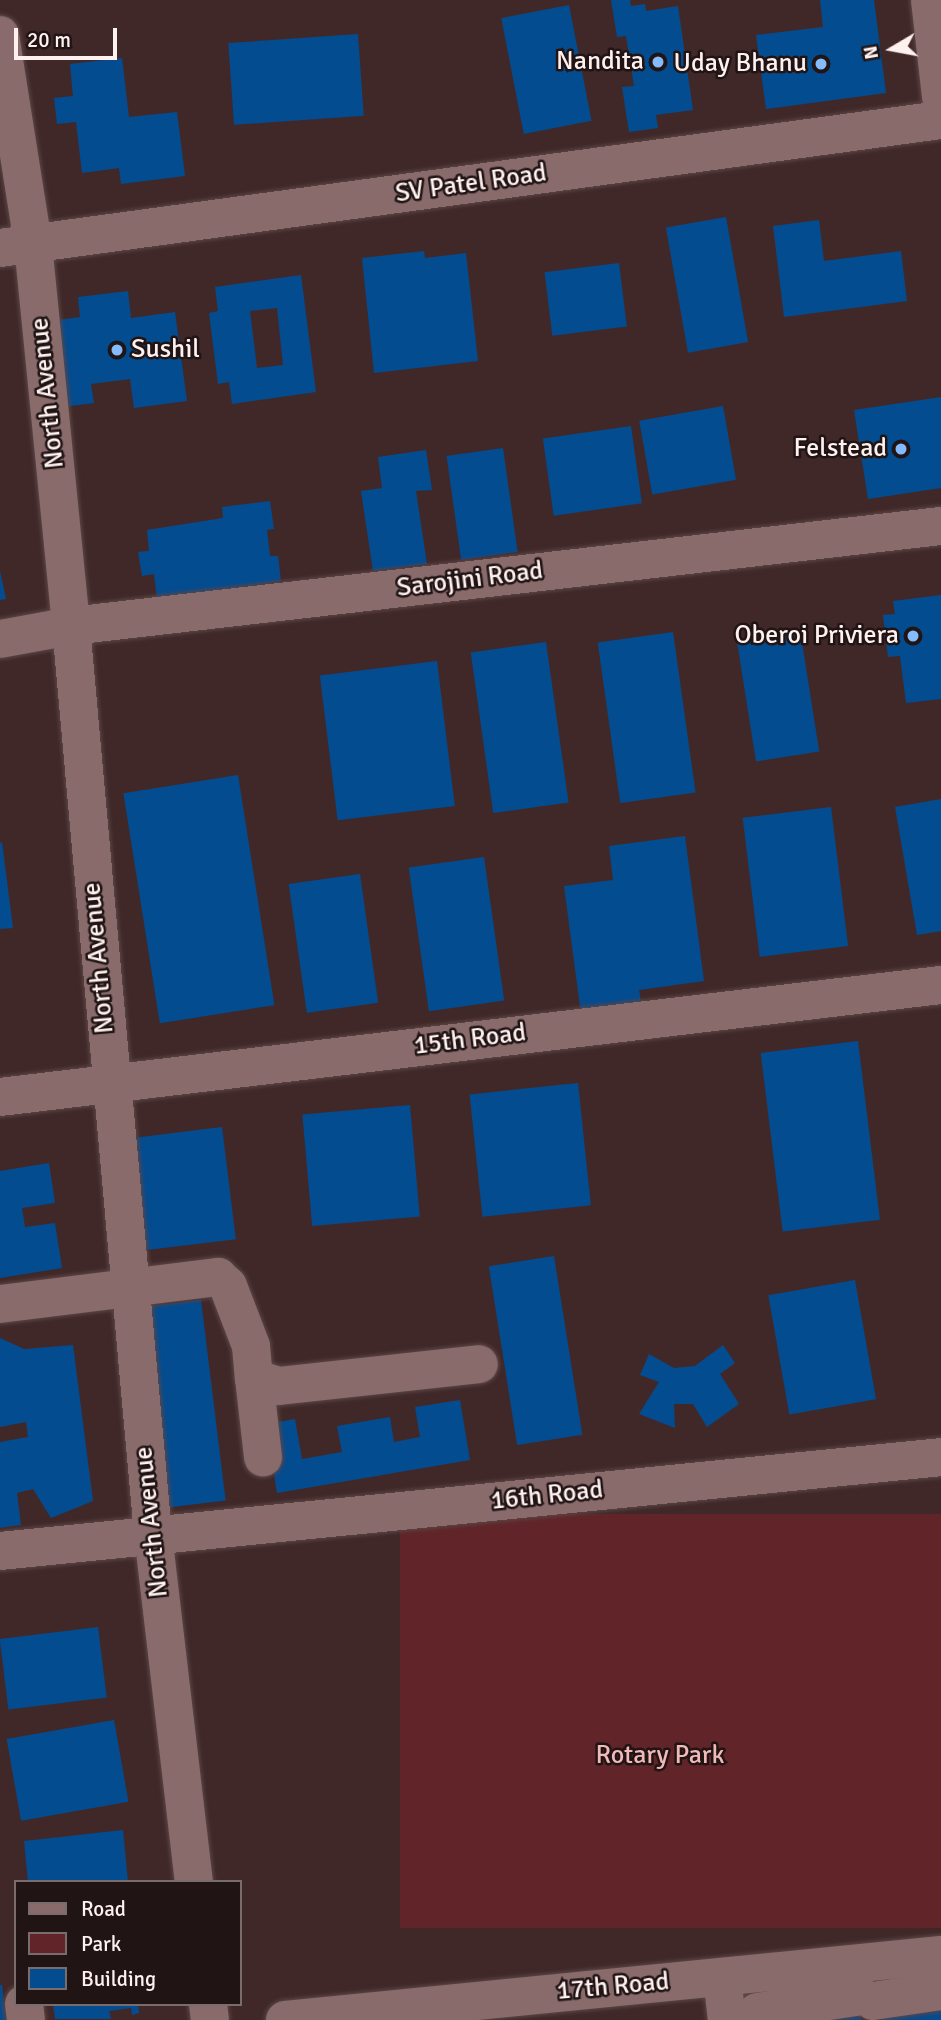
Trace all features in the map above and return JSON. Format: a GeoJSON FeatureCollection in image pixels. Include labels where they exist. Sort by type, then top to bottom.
{"type":"FeatureCollection","features":[{"type":"Feature","properties":{"kind":"street"},"geometry":{"type":"LineString","coordinates":[[930,0],[941,97]]}},
{"type":"Feature","properties":{"kind":"street","name":"North Avenue"},"geometry":{"type":"LineString","coordinates":[[0,35],[17,246],[71,626],[110,1082],[153,1534],[194,1880]]}},
{"type":"Feature","properties":{"kind":"street","name":"SV Patel Road"},"geometry":{"type":"LineString","coordinates":[[17,246],[941,120]]}},
{"type":"Feature","properties":{"kind":"street","name":"Sarojini Road"},"geometry":{"type":"LineString","coordinates":[[0,639],[71,626],[941,526]]}},
{"type":"Feature","properties":{"kind":"street","name":"15th Road"},"geometry":{"type":"LineString","coordinates":[[0,1097],[941,985]]}},
{"type":"Feature","properties":{"kind":"street"},"geometry":{"type":"LineString","coordinates":[[0,1304],[218,1277],[228,1286],[251,1346],[263,1457]]}},
{"type":"Feature","properties":{"kind":"street"},"geometry":{"type":"LineString","coordinates":[[254,1378],[278,1386],[479,1364]]}},
{"type":"Feature","properties":{"kind":"street","name":"16th Road"},"geometry":{"type":"LineString","coordinates":[[0,1551],[941,1457]]}},
{"type":"Feature","properties":{"kind":"street","name":"17th Road"},"geometry":{"type":"LineString","coordinates":[[285,2020],[602,2004],[736,1976],[867,1994],[941,1955]]}},
{"type":"Feature","properties":{"kind":"street"},"geometry":{"type":"LineString","coordinates":[[736,1976],[747,2017],[867,1994],[941,1991]]}},
{"type":"Feature","properties":{"kind":"green space","name":"Rotary Park"},"geometry":{"type":"Polygon","coordinates":[[[400,1514],[941,1514],[941,1928],[400,1928],[400,1514]]]}},
{"type":"Feature","properties":{"kind":"building","name":"Nandita"},"geometry":{"type":"Polygon","coordinates":[[[611,0],[630,0],[631,6],[645,4],[646,11],[678,6],[693,110],[656,115],[658,128],[629,132],[622,87],[634,86],[626,36],[617,37],[611,0]]]}},
{"type":"Feature","properties":{"kind":"building","name":"Uday Bhanu"},"geometry":{"type":"Polygon","coordinates":[[[820,0],[874,0],[886,93],[766,109],[756,35],[823,27],[820,0]]]}},
{"type":"Feature","properties":{"kind":"building"},"geometry":{"type":"Polygon","coordinates":[[[569,5],[592,121],[524,134],[501,18],[569,5]]]}},
{"type":"Feature","properties":{"kind":"building"},"geometry":{"type":"Polygon","coordinates":[[[358,34],[364,116],[234,125],[228,43],[358,34]]]}},
{"type":"Feature","properties":{"kind":"building"},"geometry":{"type":"Polygon","coordinates":[[[122,58],[129,117],[177,112],[185,176],[121,184],[119,168],[82,173],[76,122],[57,124],[54,98],[73,96],[70,64],[122,58]]]}},
{"type":"Feature","properties":{"kind":"building"},"geometry":{"type":"Polygon","coordinates":[[[726,217],[748,342],[688,353],[666,228],[726,217]]]}},
{"type":"Feature","properties":{"kind":"building"},"geometry":{"type":"Polygon","coordinates":[[[819,220],[824,261],[901,251],[907,301],[784,317],[773,226],[819,220]]]}},
{"type":"Feature","properties":{"kind":"building"},"geometry":{"type":"Polygon","coordinates":[[[424,251],[425,258],[466,253],[478,361],[374,373],[362,258],[424,251]]]}},
{"type":"Feature","properties":{"kind":"building"},"geometry":{"type":"Polygon","coordinates":[[[619,263],[627,327],[552,336],[545,272],[619,263]]]}},
{"type":"Feature","properties":{"kind":"building"},"geometry":{"type":"Polygon","coordinates":[[[301,275],[316,392],[232,404],[229,382],[218,384],[209,313],[218,311],[215,287],[301,275]],[[277,308],[250,311],[257,368],[283,365],[277,308]]]}},
{"type":"Feature","properties":{"kind":"building","name":"Sushil"},"geometry":{"type":"Polygon","coordinates":[[[128,291],[131,318],[175,312],[187,401],[134,408],[130,379],[91,384],[94,403],[62,407],[51,321],[80,317],[78,297],[128,291]]]}},
{"type":"Feature","properties":{"kind":"building","name":"Felstead"},"geometry":{"type":"Polygon","coordinates":[[[941,397],[941,488],[868,499],[854,410],[941,397]]]}},
{"type":"Feature","properties":{"kind":"building"},"geometry":{"type":"Polygon","coordinates":[[[723,406],[736,480],[652,495],[639,421],[723,406]]]}},
{"type":"Feature","properties":{"kind":"building"},"geometry":{"type":"Polygon","coordinates":[[[631,426],[642,503],[554,516],[543,438],[631,426]]]}},
{"type":"Feature","properties":{"kind":"building"},"geometry":{"type":"Polygon","coordinates":[[[503,448],[518,552],[461,560],[447,456],[503,448]]]}},
{"type":"Feature","properties":{"kind":"building"},"geometry":{"type":"Polygon","coordinates":[[[426,450],[432,490],[416,491],[427,564],[373,571],[361,491],[382,488],[378,457],[426,450]]]}},
{"type":"Feature","properties":{"kind":"building"},"geometry":{"type":"Polygon","coordinates":[[[270,501],[274,529],[267,530],[270,556],[278,556],[281,581],[157,599],[154,574],[142,576],[138,552],[149,551],[147,530],[223,518],[222,507],[270,501]]]}},
{"type":"Feature","properties":{"kind":"building"},"geometry":{"type":"Polygon","coordinates":[[[0,571],[6,599],[0,600],[0,571]]]}},
{"type":"Feature","properties":{"kind":"building","name":"Oberoi Priviera"},"geometry":{"type":"Polygon","coordinates":[[[941,595],[941,699],[906,703],[900,656],[888,657],[883,615],[895,614],[893,601],[941,595]]]}},
{"type":"Feature","properties":{"kind":"building"},"geometry":{"type":"Polygon","coordinates":[[[800,630],[819,751],[756,761],[737,640],[800,630]]]}},
{"type":"Feature","properties":{"kind":"building"},"geometry":{"type":"Polygon","coordinates":[[[673,632],[696,792],[620,803],[598,643],[673,632]]]}},
{"type":"Feature","properties":{"kind":"building"},"geometry":{"type":"Polygon","coordinates":[[[546,642],[569,802],[493,813],[471,653],[546,642]]]}},
{"type":"Feature","properties":{"kind":"building"},"geometry":{"type":"Polygon","coordinates":[[[437,661],[455,806],[338,820],[320,675],[437,661]]]}},
{"type":"Feature","properties":{"kind":"building"},"geometry":{"type":"Polygon","coordinates":[[[238,775],[274,1005],[160,1023],[123,793],[238,775]]]}},
{"type":"Feature","properties":{"kind":"building"},"geometry":{"type":"Polygon","coordinates":[[[941,799],[941,931],[917,935],[895,807],[941,799]]]}},
{"type":"Feature","properties":{"kind":"building"},"geometry":{"type":"Polygon","coordinates":[[[831,807],[848,946],[760,957],[743,818],[831,807]]]}},
{"type":"Feature","properties":{"kind":"building"},"geometry":{"type":"Polygon","coordinates":[[[685,836],[704,981],[639,990],[642,1007],[581,1014],[564,886],[613,880],[609,846],[685,836]]]}},
{"type":"Feature","properties":{"kind":"building"},"geometry":{"type":"Polygon","coordinates":[[[2,842],[13,928],[0,929],[0,843],[2,842]]]}},
{"type":"Feature","properties":{"kind":"building"},"geometry":{"type":"Polygon","coordinates":[[[484,857],[504,1001],[429,1011],[409,868],[484,857]]]}},
{"type":"Feature","properties":{"kind":"building"},"geometry":{"type":"Polygon","coordinates":[[[360,874],[378,1003],[307,1013],[289,884],[360,874]]]}},
{"type":"Feature","properties":{"kind":"building"},"geometry":{"type":"Polygon","coordinates":[[[858,1041],[880,1220],[783,1232],[761,1053],[858,1041]]]}},
{"type":"Feature","properties":{"kind":"building"},"geometry":{"type":"Polygon","coordinates":[[[578,1083],[591,1205],[482,1217],[470,1094],[578,1083]]]}},
{"type":"Feature","properties":{"kind":"building"},"geometry":{"type":"Polygon","coordinates":[[[410,1105],[420,1217],[312,1226],[302,1114],[410,1105]]]}},
{"type":"Feature","properties":{"kind":"building"},"geometry":{"type":"Polygon","coordinates":[[[222,1127],[236,1239],[135,1252],[121,1139],[222,1127]]]}},
{"type":"Feature","properties":{"kind":"building"},"geometry":{"type":"Polygon","coordinates":[[[49,1163],[55,1203],[22,1208],[25,1227],[55,1223],[62,1268],[0,1278],[0,1171],[49,1163]]]}},
{"type":"Feature","properties":{"kind":"building"},"geometry":{"type":"Polygon","coordinates":[[[554,1256],[582,1435],[517,1445],[489,1266],[554,1256]]]}},
{"type":"Feature","properties":{"kind":"building"},"geometry":{"type":"Polygon","coordinates":[[[855,1280],[876,1399],[789,1414],[768,1295],[855,1280]]]}},
{"type":"Feature","properties":{"kind":"building"},"geometry":{"type":"Polygon","coordinates":[[[201,1300],[226,1500],[162,1508],[137,1308],[201,1300]]]}},
{"type":"Feature","properties":{"kind":"building"},"geometry":{"type":"Polygon","coordinates":[[[0,1338],[24,1349],[73,1345],[93,1501],[51,1518],[33,1489],[17,1493],[21,1525],[0,1528],[0,1442],[28,1437],[26,1422],[0,1427],[0,1338]]]}},
{"type":"Feature","properties":{"kind":"building"},"geometry":{"type":"Polygon","coordinates":[[[723,1345],[735,1363],[720,1374],[739,1404],[707,1427],[693,1404],[674,1404],[675,1428],[639,1414],[659,1382],[640,1375],[649,1354],[674,1368],[695,1366],[723,1345]]]}},
{"type":"Feature","properties":{"kind":"building"},"geometry":{"type":"Polygon","coordinates":[[[460,1400],[470,1460],[277,1493],[266,1424],[295,1419],[302,1459],[342,1452],[337,1426],[390,1417],[394,1442],[420,1437],[415,1407],[460,1400]]]}},
{"type":"Feature","properties":{"kind":"building"},"geometry":{"type":"Polygon","coordinates":[[[98,1627],[107,1697],[8,1710],[0,1639],[98,1627]]]}},
{"type":"Feature","properties":{"kind":"building"},"geometry":{"type":"Polygon","coordinates":[[[114,1720],[128,1802],[21,1821],[7,1739],[114,1720]]]}},
{"type":"Feature","properties":{"kind":"building"},"geometry":{"type":"Polygon","coordinates":[[[123,1830],[128,1880],[28,1880],[24,1841],[123,1830]]]}},
{"type":"Feature","properties":{"kind":"building"},"geometry":{"type":"Polygon","coordinates":[[[2,1985],[6,2020],[0,2020],[2,1985]]]}},
{"type":"Feature","properties":{"kind":"building"},"geometry":{"type":"Polygon","coordinates":[[[941,1997],[941,2020],[882,2020],[880,2006],[941,1997]]]}},
{"type":"Feature","properties":{"kind":"building"},"geometry":{"type":"Polygon","coordinates":[[[53,2006],[138,2006],[139,2013],[132,2015],[131,2008],[109,2011],[111,2019],[55,2019],[53,2006]]]}},
{"type":"Feature","properties":{"kind":"building"},"geometry":{"type":"Polygon","coordinates":[[[861,2015],[861,2020],[834,2020],[834,2018],[861,2015]]]}},
{"type":"Feature","properties":{"kind":"place","name":"Nandita"},"geometry":{"type":"Point","coordinates":[658,62]}},
{"type":"Feature","properties":{"kind":"place","name":"Uday Bhanu"},"geometry":{"type":"Point","coordinates":[821,64]}},
{"type":"Feature","properties":{"kind":"place","name":"Sushil"},"geometry":{"type":"Point","coordinates":[117,350]}},
{"type":"Feature","properties":{"kind":"place","name":"Felstead"},"geometry":{"type":"Point","coordinates":[901,449]}},
{"type":"Feature","properties":{"kind":"place","name":"Oberoi Priviera"},"geometry":{"type":"Point","coordinates":[913,636]}}]}
